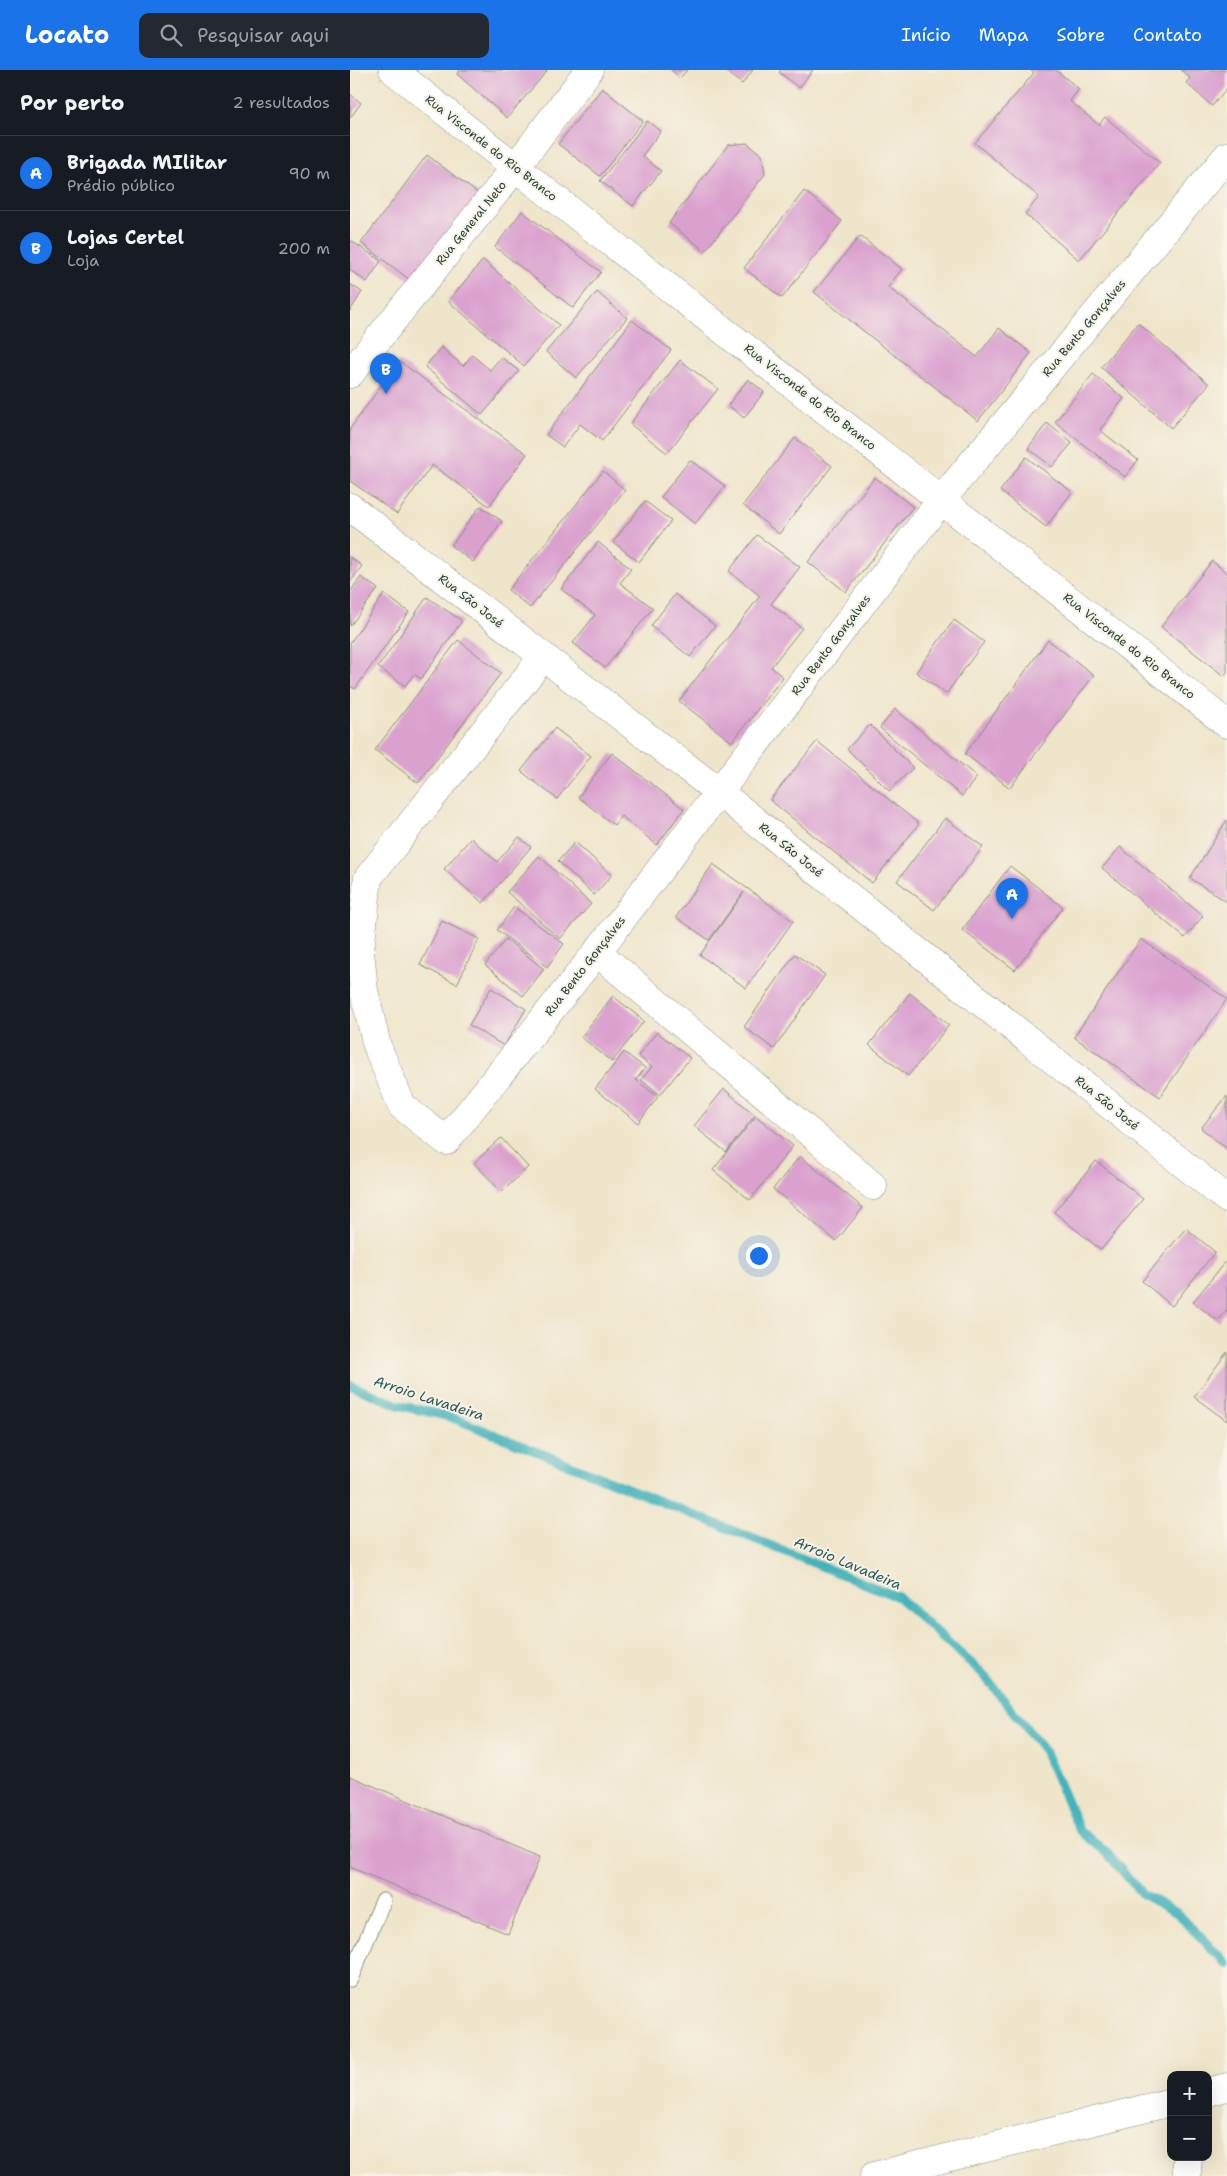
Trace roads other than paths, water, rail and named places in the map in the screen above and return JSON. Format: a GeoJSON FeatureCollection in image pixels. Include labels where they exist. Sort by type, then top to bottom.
{"type":"FeatureCollection","features":[{"type":"Feature","properties":{"kind":"street","name":"Rua Visconde do Rio Branco"},"geometry":{"type":"LineString","coordinates":[[393,70],[515,168],[942,498],[1227,724]]}},
{"type":"Feature","properties":{"kind":"street","name":"Rua General Neto"},"geometry":{"type":"LineString","coordinates":[[350,374],[515,168],[589,70]]}},
{"type":"Feature","properties":{"kind":"street","name":"Rua Bento Gonçalves"},"geometry":{"type":"LineString","coordinates":[[543,657],[368,878],[360,951],[364,991],[377,1046],[402,1106],[446,1141],[597,952],[720,793],[942,498],[1227,156]]}},
{"type":"Feature","properties":{"kind":"street","name":"Rua São José"},"geometry":{"type":"LineString","coordinates":[[350,507],[720,793],[1227,1199]]}},
{"type":"Feature","properties":{"kind":"street"},"geometry":{"type":"LineString","coordinates":[[597,952],[873,1186]]}},
{"type":"Feature","properties":{"kind":"street"},"geometry":{"type":"LineString","coordinates":[[1212,2091],[1227,2087]]}},
{"type":"Feature","properties":{"kind":"street"},"geometry":{"type":"LineString","coordinates":[[874,2176],[1167,2103]]}},
{"type":"Feature","properties":{"kind":"street"},"geometry":{"type":"LineString","coordinates":[[1187,2161],[1187,2176]]}},
{"type":"Feature","properties":{"kind":"lane"},"geometry":{"type":"LineString","coordinates":[[350,1979],[383,1901]]}},
{"type":"Feature","properties":{"kind":"waterway","name":"Arroio Lavadeira"},"geometry":{"type":"LineString","coordinates":[[350,1385],[398,1405],[451,1417],[898,1597],[982,1673],[1044,1750],[1080,1831],[1106,1852],[1142,1894],[1177,1913],[1227,1964]]}},
{"type":"Feature","properties":{"kind":"place","name":"Lojas Certel"},"geometry":{"type":"Point","coordinates":[386,394]}},
{"type":"Feature","properties":{"kind":"place","name":"Brigada MIlitar"},"geometry":{"type":"Point","coordinates":[1012,919]}}]}
